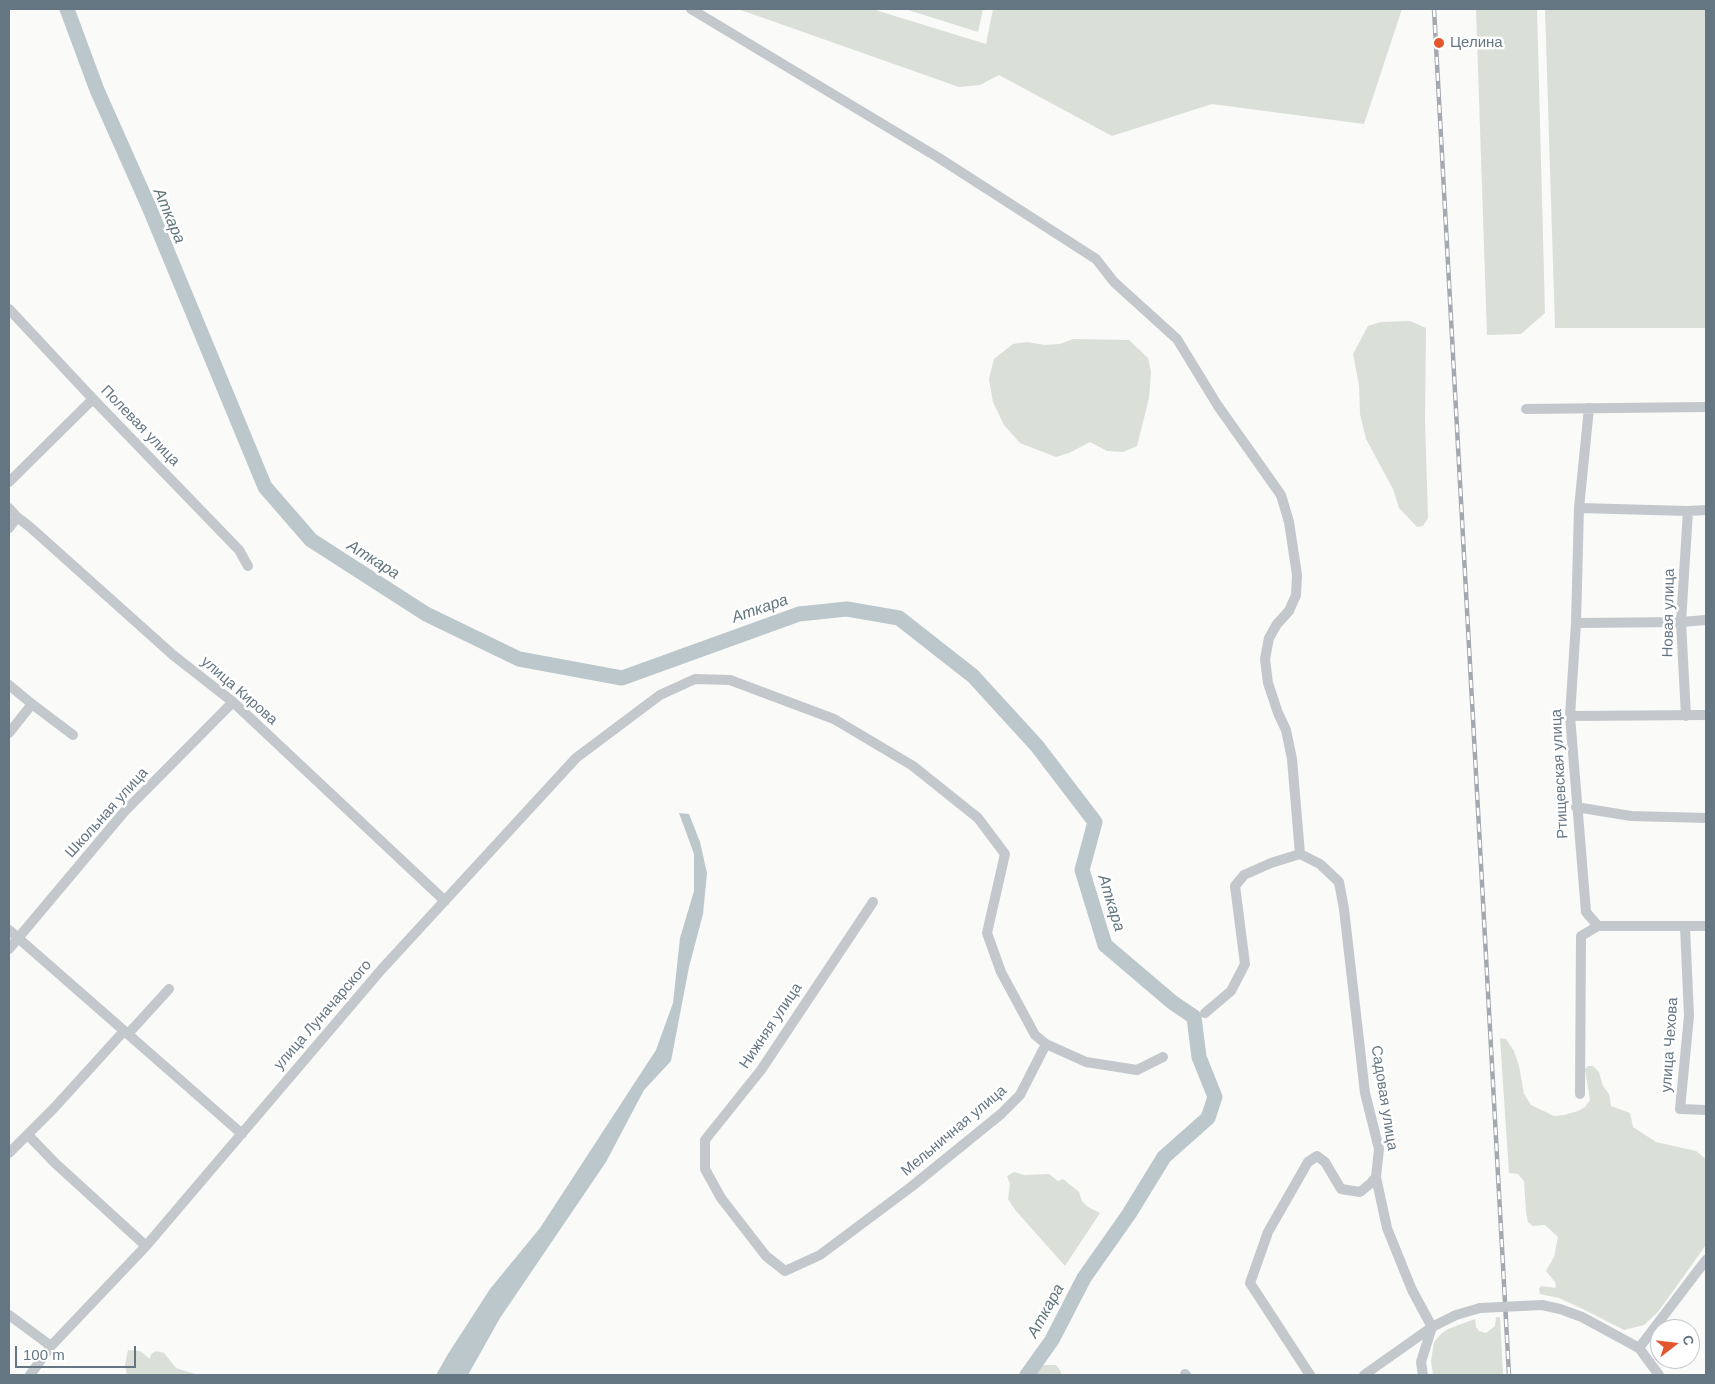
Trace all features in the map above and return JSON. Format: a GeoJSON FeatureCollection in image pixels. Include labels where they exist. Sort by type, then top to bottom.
{"type":"FeatureCollection","features":[{"type":"Feature","properties":{"kind":"street"},"geometry":{"type":"LineString","coordinates":[[691,9],[939,158],[1096,259],[1114,282],[1177,339],[1218,406],[1281,495],[1289,522],[1298,574],[1296,596],[1289,611],[1277,624],[1269,638],[1266,659],[1268,684],[1278,714],[1286,730],[1292,759],[1300,854],[1271,863],[1244,875],[1235,886],[1245,964],[1231,991],[1205,1013]]}},
{"type":"Feature","properties":{"kind":"street","name":"Полевая улица"},"geometry":{"type":"LineString","coordinates":[[10,313],[239,550],[248,566]]}},
{"type":"Feature","properties":{"kind":"street"},"geometry":{"type":"LineString","coordinates":[[9,482],[93,399]]}},
{"type":"Feature","properties":{"kind":"street"},"geometry":{"type":"LineString","coordinates":[[1526,409],[1706,407]]}},
{"type":"Feature","properties":{"kind":"street","name":"Ртищевская улица"},"geometry":{"type":"LineString","coordinates":[[1588,408],[1579,508],[1576,623],[1570,716],[1586,912],[1598,926]]}},
{"type":"Feature","properties":{"kind":"street","name":"улица Кирова"},"geometry":{"type":"LineString","coordinates":[[9,508],[173,655],[233,702],[445,901]]}},
{"type":"Feature","properties":{"kind":"street"},"geometry":{"type":"LineString","coordinates":[[1579,508],[1706,510]]}},
{"type":"Feature","properties":{"kind":"street","name":"Новая улица"},"geometry":{"type":"LineString","coordinates":[[1686,716],[1681,622],[1688,511]]}},
{"type":"Feature","properties":{"kind":"street"},"geometry":{"type":"LineString","coordinates":[[9,528],[17,517]]}},
{"type":"Feature","properties":{"kind":"street"},"geometry":{"type":"LineString","coordinates":[[1576,623],[1706,620]]}},
{"type":"Feature","properties":{"kind":"street","name":"улица Луначарского"},"geometry":{"type":"LineString","coordinates":[[30,1375],[51,1346],[146,1246],[381,970],[576,758],[660,696],[694,679],[730,680],[834,719],[913,766],[978,818],[1006,854],[987,933],[1000,972],[1034,1035],[1046,1044]]}},
{"type":"Feature","properties":{"kind":"street"},"geometry":{"type":"LineString","coordinates":[[9,685],[74,735]]}},
{"type":"Feature","properties":{"kind":"street","name":"Школьная улица"},"geometry":{"type":"LineString","coordinates":[[9,949],[124,812],[233,702]]}},
{"type":"Feature","properties":{"kind":"street"},"geometry":{"type":"LineString","coordinates":[[9,733],[32,704]]}},
{"type":"Feature","properties":{"kind":"street"},"geometry":{"type":"LineString","coordinates":[[1570,716],[1706,715]]}},
{"type":"Feature","properties":{"kind":"street"},"geometry":{"type":"LineString","coordinates":[[1576,807],[1631,816],[1706,818]]}},
{"type":"Feature","properties":{"kind":"street","name":"Садовая улица"},"geometry":{"type":"LineString","coordinates":[[1300,854],[1320,864],[1339,882],[1344,909],[1365,1093],[1380,1150],[1376,1177],[1387,1228],[1412,1290],[1432,1328]]}},
{"type":"Feature","properties":{"kind":"street","name":"Нижняя улица"},"geometry":{"type":"LineString","coordinates":[[785,1271],[766,1256],[721,1198],[705,1169],[705,1140],[761,1070],[874,902]]}},
{"type":"Feature","properties":{"kind":"street"},"geometry":{"type":"LineString","coordinates":[[1580,1094],[1580,936],[1598,926],[1706,926]]}},
{"type":"Feature","properties":{"kind":"street","name":"улица Чехова"},"geometry":{"type":"LineString","coordinates":[[1685,927],[1689,1016],[1680,1110],[1706,1110]]}},
{"type":"Feature","properties":{"kind":"street"},"geometry":{"type":"LineString","coordinates":[[9,930],[242,1134]]}},
{"type":"Feature","properties":{"kind":"street"},"geometry":{"type":"LineString","coordinates":[[9,1153],[169,988]]}},
{"type":"Feature","properties":{"kind":"street"},"geometry":{"type":"LineString","coordinates":[[1046,1044],[1086,1062],[1137,1070],[1163,1057]]}},
{"type":"Feature","properties":{"kind":"street","name":"Мельничная улица"},"geometry":{"type":"LineString","coordinates":[[785,1271],[820,1254],[911,1187],[1001,1114],[1020,1095],[1046,1044]]}},
{"type":"Feature","properties":{"kind":"street"},"geometry":{"type":"LineString","coordinates":[[28,1135],[55,1163],[146,1246]]}},
{"type":"Feature","properties":{"kind":"street"},"geometry":{"type":"LineString","coordinates":[[1310,1375],[1250,1283],[1268,1232],[1308,1162],[1317,1156],[1325,1162],[1341,1189],[1360,1192],[1376,1177]]}},
{"type":"Feature","properties":{"kind":"street"},"geometry":{"type":"LineString","coordinates":[[1639,1348],[1706,1260]]}},
{"type":"Feature","properties":{"kind":"street"},"geometry":{"type":"LineString","coordinates":[[1364,1375],[1432,1328],[1456,1315],[1480,1308],[1542,1305],[1582,1317],[1639,1348],[1659,1375]]}},
{"type":"Feature","properties":{"kind":"street"},"geometry":{"type":"LineString","coordinates":[[9,1315],[51,1346]]}},
{"type":"Feature","properties":{"kind":"street"},"geometry":{"type":"LineString","coordinates":[[1423,1375],[1421,1362],[1432,1328]]}},
{"type":"Feature","properties":{"kind":"shaded area"},"geometry":{"type":"Polygon","coordinates":[[[738,9],[872,9],[986,44],[993,9],[1402,9],[1364,124],[1212,104],[1112,136],[999,75],[980,85],[959,87],[738,9]]]}},
{"type":"Feature","properties":{"kind":"shaded area"},"geometry":{"type":"Polygon","coordinates":[[[905,9],[983,9],[978,32],[905,9]]]}},
{"type":"Feature","properties":{"kind":"shaded area"},"geometry":{"type":"Polygon","coordinates":[[[1476,9],[1537,9],[1545,313],[1521,334],[1487,335],[1476,9]]]}},
{"type":"Feature","properties":{"kind":"shaded area"},"geometry":{"type":"Polygon","coordinates":[[[1545,9],[1706,9],[1706,328],[1555,328],[1545,9]]]}},
{"type":"Feature","properties":{"kind":"shaded area"},"geometry":{"type":"Polygon","coordinates":[[[1410,321],[1426,328],[1425,421],[1428,518],[1423,526],[1417,527],[1399,508],[1393,489],[1366,439],[1360,414],[1359,385],[1353,354],[1368,326],[1381,322],[1410,321]]]}},
{"type":"Feature","properties":{"kind":"shaded area"},"geometry":{"type":"Polygon","coordinates":[[[1073,339],[1129,340],[1148,358],[1151,372],[1149,398],[1137,446],[1123,452],[1107,451],[1090,442],[1069,453],[1056,457],[1020,443],[1004,425],[993,402],[989,379],[994,359],[1013,344],[1027,342],[1045,345],[1060,344],[1073,339]]]}},
{"type":"Feature","properties":{"kind":"shaded area"},"geometry":{"type":"Polygon","coordinates":[[[679,813],[689,814],[700,842],[707,873],[703,914],[689,967],[671,1061],[644,1090],[606,1162],[500,1318],[468,1375],[436,1375],[490,1289],[540,1228],[656,1050],[673,1003],[680,938],[694,891],[694,854],[679,813]]]}},
{"type":"Feature","properties":{"kind":"shaded area"},"geometry":{"type":"Polygon","coordinates":[[[1500,1038],[1506,1039],[1514,1051],[1524,1094],[1531,1105],[1554,1116],[1578,1111],[1585,1107],[1590,1100],[1585,1069],[1588,1066],[1593,1066],[1599,1072],[1603,1086],[1609,1094],[1611,1106],[1630,1113],[1633,1127],[1656,1142],[1696,1151],[1706,1159],[1706,1245],[1658,1312],[1644,1325],[1624,1330],[1559,1298],[1540,1294],[1539,1289],[1541,1286],[1556,1288],[1555,1282],[1546,1271],[1554,1257],[1558,1237],[1545,1225],[1533,1226],[1528,1222],[1524,1181],[1518,1174],[1509,1173],[1500,1038]]]}},
{"type":"Feature","properties":{"kind":"shaded area"},"geometry":{"type":"Polygon","coordinates":[[[1014,1172],[1024,1175],[1049,1174],[1058,1181],[1063,1179],[1079,1192],[1082,1201],[1088,1207],[1100,1213],[1065,1266],[1016,1211],[1008,1199],[1010,1184],[1007,1176],[1014,1172]]]}},
{"type":"Feature","properties":{"kind":"shaded area"},"geometry":{"type":"Polygon","coordinates":[[[1496,1317],[1500,1317],[1503,1375],[1433,1375],[1431,1361],[1434,1342],[1441,1334],[1448,1329],[1475,1319],[1476,1327],[1479,1331],[1486,1333],[1495,1326],[1496,1317]]]}},
{"type":"Feature","properties":{"kind":"shaded area"},"geometry":{"type":"Polygon","coordinates":[[[128,1350],[140,1351],[150,1359],[151,1354],[156,1351],[164,1353],[176,1368],[198,1375],[127,1375],[125,1365],[128,1350]]]}},
{"type":"Feature","properties":{"kind":"shaded area"},"geometry":{"type":"Polygon","coordinates":[[[1042,1365],[1056,1365],[1061,1375],[1032,1375],[1042,1365]]]}},
{"type":"Feature","properties":{"kind":"waterway","name":"Аткара"},"geometry":{"type":"LineString","coordinates":[[67,9],[97,90],[149,207],[265,487],[311,540],[426,614],[519,659],[622,678],[799,614],[847,609],[899,618],[973,676],[1037,746],[1095,822],[1082,870],[1105,945],[1172,1002],[1194,1017],[1199,1057],[1215,1097],[1208,1118],[1164,1157],[1129,1214],[1084,1278],[1052,1340],[1027,1375]]}},
{"type":"Feature","properties":{"kind":"railway"},"geometry":{"type":"LineString","coordinates":[[1434,9],[1509,1375]]}},
{"type":"Feature","properties":{"kind":"place","name":"Целина"},"geometry":{"type":"Point","coordinates":[1439,43]}}]}
